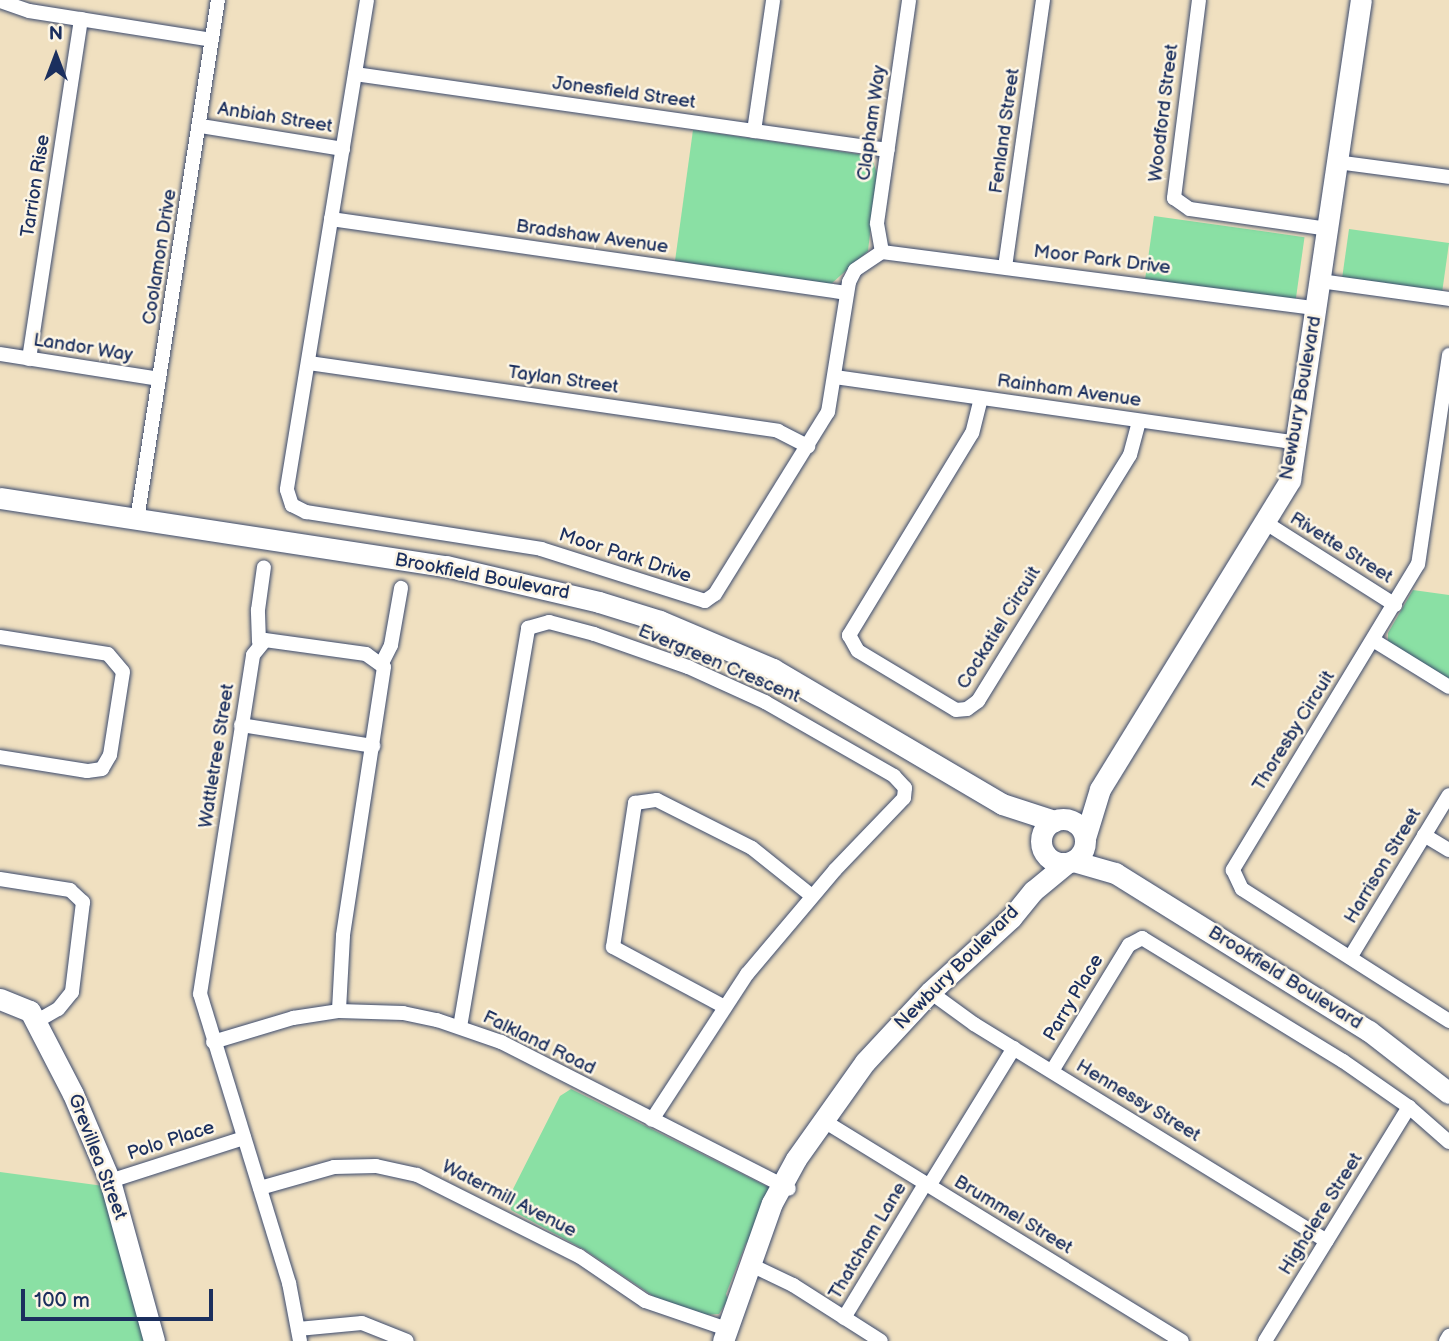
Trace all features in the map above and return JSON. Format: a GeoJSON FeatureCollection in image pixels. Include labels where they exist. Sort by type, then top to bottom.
{"type":"FeatureCollection","features":[{"type":"Feature","properties":{"kind":"street","name":"Coolamon Drive"},"geometry":{"type":"LineString","coordinates":[[137,520],[201,126],[218,0]]}},
{"type":"Feature","properties":{"kind":"street","name":"Moor Park Drive"},"geometry":{"type":"LineString","coordinates":[[367,0],[287,490],[296,508],[541,549],[700,601],[715,594],[828,412],[847,293],[855,270],[883,252],[1316,308]]}},
{"type":"Feature","properties":{"kind":"street"},"geometry":{"type":"LineString","coordinates":[[754,131],[773,0]]}},
{"type":"Feature","properties":{"kind":"street","name":"Clapham Way"},"geometry":{"type":"LineString","coordinates":[[883,252],[877,223],[909,0]]}},
{"type":"Feature","properties":{"kind":"street","name":"Fenland Street"},"geometry":{"type":"LineString","coordinates":[[1005,267],[1043,0]]}},
{"type":"Feature","properties":{"kind":"street","name":"Woodford Street"},"geometry":{"type":"LineString","coordinates":[[1199,0],[1174,198],[1190,209],[1328,229]]}},
{"type":"Feature","properties":{"kind":"street","name":"Newbury Boulevard"},"geometry":{"type":"LineString","coordinates":[[1085,840],[1100,789],[1290,480],[1361,0]]}},
{"type":"Feature","properties":{"kind":"street"},"geometry":{"type":"LineString","coordinates":[[0,1],[81,19],[212,40]]}},
{"type":"Feature","properties":{"kind":"street","name":"Tarrion Rise"},"geometry":{"type":"LineString","coordinates":[[29,359],[81,19]]}},
{"type":"Feature","properties":{"kind":"street","name":"Jonesfield Street"},"geometry":{"type":"LineString","coordinates":[[355,74],[888,150]]}},
{"type":"Feature","properties":{"kind":"street","name":"Anbiah Street"},"geometry":{"type":"LineString","coordinates":[[201,126],[343,149]]}},
{"type":"Feature","properties":{"kind":"street"},"geometry":{"type":"LineString","coordinates":[[1337,162],[1449,177]]}},
{"type":"Feature","properties":{"kind":"street","name":"Bradshaw Avenue"},"geometry":{"type":"LineString","coordinates":[[331,219],[847,293]]}},
{"type":"Feature","properties":{"kind":"street"},"geometry":{"type":"LineString","coordinates":[[1320,281],[1449,299]]}},
{"type":"Feature","properties":{"kind":"street","name":"Landor Way"},"geometry":{"type":"LineString","coordinates":[[0,354],[159,379]]}},
{"type":"Feature","properties":{"kind":"street","name":"Thoresby Circuit"},"geometry":{"type":"LineString","coordinates":[[1449,355],[1420,557],[1395,605],[1233,870],[1242,889],[1351,956],[1449,1021]]}},
{"type":"Feature","properties":{"kind":"street","name":"Taylan Street"},"geometry":{"type":"LineString","coordinates":[[309,363],[778,431],[808,446]]}},
{"type":"Feature","properties":{"kind":"street","name":"Rainham Avenue"},"geometry":{"type":"LineString","coordinates":[[835,377],[1296,443]]}},
{"type":"Feature","properties":{"kind":"street","name":"Cockatiel Circuit"},"geometry":{"type":"LineString","coordinates":[[981,398],[972,433],[849,635],[858,651],[962,711],[978,701],[1130,455],[1139,421]]}},
{"type":"Feature","properties":{"kind":"street","name":"Brookfield Boulevard"},"geometry":{"type":"LineString","coordinates":[[0,498],[513,579],[660,621],[826,697],[1002,804],[1056,820]]}},
{"type":"Feature","properties":{"kind":"street","name":"Rivette Street"},"geometry":{"type":"LineString","coordinates":[[1266,523],[1395,605]]}},
{"type":"Feature","properties":{"kind":"street","name":"Wattletree Street"},"geometry":{"type":"LineString","coordinates":[[264,567],[258,610],[259,642],[253,655],[241,725],[201,983],[213,1041],[260,1188],[299,1335]]}},
{"type":"Feature","properties":{"kind":"street"},"geometry":{"type":"LineString","coordinates":[[339,1011],[343,936],[373,746],[382,663],[391,645],[401,588]]}},
{"type":"Feature","properties":{"kind":"street","name":"Evergreen Crescent"},"geometry":{"type":"LineString","coordinates":[[460,1027],[525,634],[536,622],[606,638],[728,684],[804,722],[902,782],[906,793],[901,804],[812,896],[723,1006],[652,1120]]}},
{"type":"Feature","properties":{"kind":"street"},"geometry":{"type":"LineString","coordinates":[[0,636],[108,654],[122,672],[110,755],[102,769],[87,771],[0,757]]}},
{"type":"Feature","properties":{"kind":"street"},"geometry":{"type":"LineString","coordinates":[[259,642],[272,639],[366,654],[382,663]]}},
{"type":"Feature","properties":{"kind":"street"},"geometry":{"type":"LineString","coordinates":[[1373,640],[1449,687]]}},
{"type":"Feature","properties":{"kind":"street"},"geometry":{"type":"LineString","coordinates":[[241,725],[373,746]]}},
{"type":"Feature","properties":{"kind":"street","name":"Newbury Boulevard"},"geometry":{"type":"LineString","coordinates":[[1056,820],[1100,789]]}},
{"type":"Feature","properties":{"kind":"street","name":"Harrison Street"},"geometry":{"type":"LineString","coordinates":[[1351,956],[1449,795]]}},
{"type":"Feature","properties":{"kind":"street"},"geometry":{"type":"LineString","coordinates":[[723,1006],[613,947],[611,936],[635,803],[657,800],[752,848],[812,896]]}},
{"type":"Feature","properties":{"kind":"street","name":"Brookfield Boulevard"},"geometry":{"type":"LineString","coordinates":[[1002,804],[1042,848]]}},
{"type":"Feature","properties":{"kind":"street"},"geometry":{"type":"LineString","coordinates":[[1056,820],[1073,821],[1085,840],[1070,862],[1054,862],[1042,848],[1043,830],[1056,820]]}},
{"type":"Feature","properties":{"kind":"street"},"geometry":{"type":"LineString","coordinates":[[1424,835],[1449,850]]}},
{"type":"Feature","properties":{"kind":"street","name":"Brookfield Boulevard"},"geometry":{"type":"LineString","coordinates":[[1085,840],[1115,873],[1369,1031],[1449,1093]]}},
{"type":"Feature","properties":{"kind":"street","name":"Newbury Boulevard"},"geometry":{"type":"LineString","coordinates":[[1033,891],[1042,848]]}},
{"type":"Feature","properties":{"kind":"street","name":"Newbury Boulevard"},"geometry":{"type":"LineString","coordinates":[[725,1335],[749,1264],[786,1187],[824,1121],[865,1062],[930,992],[1011,918],[1033,891],[1070,862]]}},
{"type":"Feature","properties":{"kind":"street","name":"Brookfield Boulevard"},"geometry":{"type":"LineString","coordinates":[[1070,862],[1115,873]]}},
{"type":"Feature","properties":{"kind":"street"},"geometry":{"type":"LineString","coordinates":[[0,879],[70,890],[83,902],[72,992],[58,1009],[37,1021],[24,1006],[0,999]]}},
{"type":"Feature","properties":{"kind":"street","name":"Parry Place"},"geometry":{"type":"LineString","coordinates":[[1052,1072],[1129,945],[1137,938],[1147,939],[1343,1060],[1409,1107]]}},
{"type":"Feature","properties":{"kind":"street","name":"Hennessy Street"},"geometry":{"type":"LineString","coordinates":[[930,992],[1052,1072],[1327,1241]]}},
{"type":"Feature","properties":{"kind":"street","name":"Falkland Road"},"geometry":{"type":"LineString","coordinates":[[213,1041],[293,1018],[339,1011],[403,1013],[460,1027],[501,1042],[786,1187]]}},
{"type":"Feature","properties":{"kind":"street","name":"Grevillea Street"},"geometry":{"type":"LineString","coordinates":[[37,1021],[110,1181],[154,1341]]}},
{"type":"Feature","properties":{"kind":"street","name":"Thatcham Lane"},"geometry":{"type":"LineString","coordinates":[[844,1318],[1014,1048]]}},
{"type":"Feature","properties":{"kind":"street"},"geometry":{"type":"LineString","coordinates":[[1409,1107],[1449,1143]]}},
{"type":"Feature","properties":{"kind":"street","name":"Highclere Street"},"geometry":{"type":"LineString","coordinates":[[1265,1341],[1409,1107]]}},
{"type":"Feature","properties":{"kind":"street","name":"Brummel Street"},"geometry":{"type":"LineString","coordinates":[[824,1121],[1182,1341]]}},
{"type":"Feature","properties":{"kind":"street","name":"Polo Place"},"geometry":{"type":"LineString","coordinates":[[110,1181],[244,1138]]}},
{"type":"Feature","properties":{"kind":"street","name":"Watermill Avenue"},"geometry":{"type":"LineString","coordinates":[[260,1188],[334,1167],[376,1166],[417,1175],[579,1256],[645,1301],[725,1335]]}},
{"type":"Feature","properties":{"kind":"street"},"geometry":{"type":"LineString","coordinates":[[749,1264],[844,1318],[860,1335],[881,1341]]}},
{"type":"Feature","properties":{"kind":"street"},"geometry":{"type":"LineString","coordinates":[[299,1335],[362,1323],[407,1341]]}},
{"type":"Feature","properties":{"kind":"street"},"geometry":{"type":"LineString","coordinates":[[1446,1341],[1449,1336]]}},
{"type":"Feature","properties":{"kind":"green space"},"geometry":{"type":"Polygon","coordinates":[[[693,130],[871,156],[877,173],[868,251],[831,284],[675,261],[693,130]]]}},
{"type":"Feature","properties":{"kind":"green space"},"geometry":{"type":"Polygon","coordinates":[[[1154,216],[1305,237],[1296,301],[1145,279],[1154,216]]]}},
{"type":"Feature","properties":{"kind":"green space"},"geometry":{"type":"Polygon","coordinates":[[[1349,229],[1449,243],[1442,292],[1342,278],[1349,229]]]}},
{"type":"Feature","properties":{"kind":"green space"},"geometry":{"type":"Polygon","coordinates":[[[1413,590],[1449,595],[1449,680],[1388,643],[1388,633],[1413,590]]]}},
{"type":"Feature","properties":{"kind":"green space"},"geometry":{"type":"Polygon","coordinates":[[[571,1089],[768,1187],[770,1196],[752,1241],[746,1243],[726,1294],[728,1300],[719,1314],[705,1315],[656,1298],[585,1250],[511,1210],[509,1197],[560,1096],[571,1089]]]}},
{"type":"Feature","properties":{"kind":"green space"},"geometry":{"type":"Polygon","coordinates":[[[0,1172],[111,1187],[152,1341],[0,1341],[0,1172]]]}}]}
